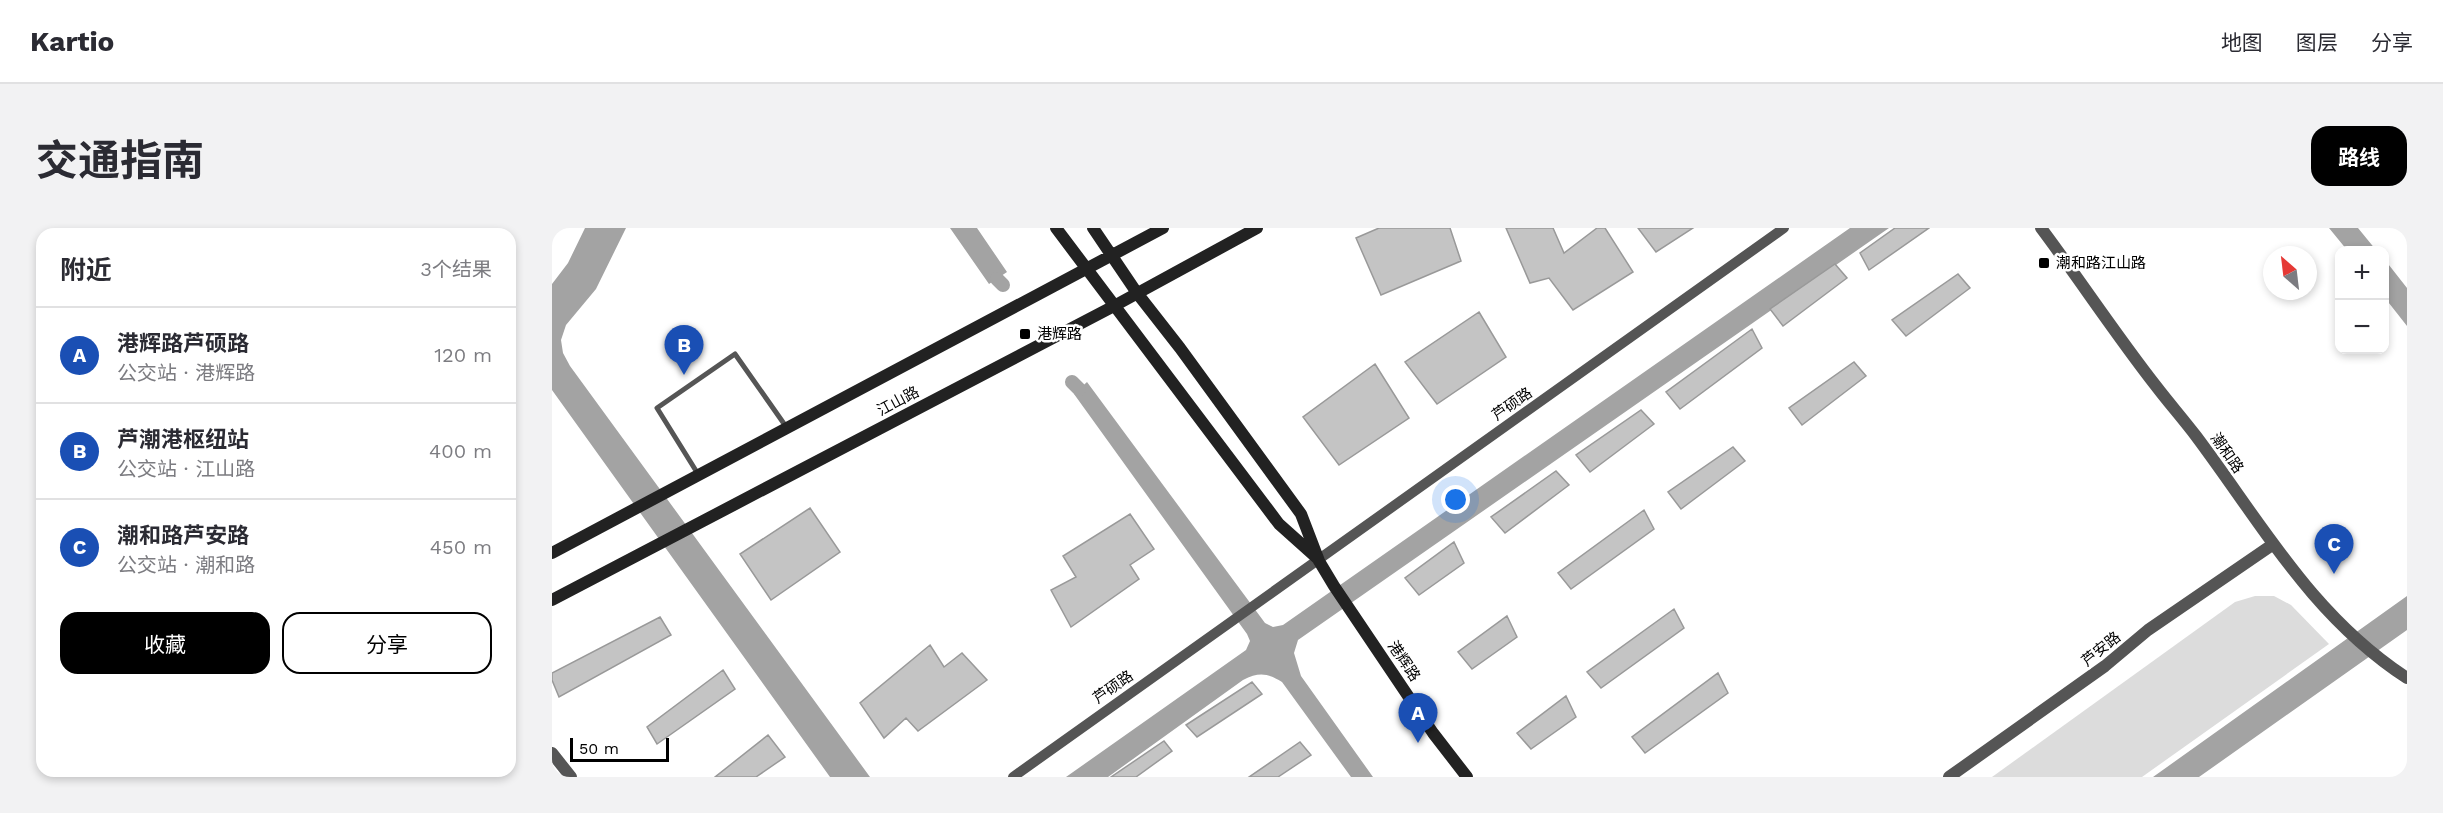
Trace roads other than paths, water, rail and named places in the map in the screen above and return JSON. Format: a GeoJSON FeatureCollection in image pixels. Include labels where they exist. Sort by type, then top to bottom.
{"type":"FeatureCollection","features":[{"type":"Feature","properties":{"kind":"main road","name":"港辉路"},"geometry":{"type":"LineString","coordinates":[[1056,228],[1279,524],[1319,561]]}},
{"type":"Feature","properties":{"kind":"main road","name":"港辉路"},"geometry":{"type":"LineString","coordinates":[[1093,228],[1137,293],[1301,514],[1319,561],[1334,586],[1433,732],[1467,777]]}},
{"type":"Feature","properties":{"kind":"main road","name":"江山路"},"geometry":{"type":"LineString","coordinates":[[552,553],[1163,228]]}},
{"type":"Feature","properties":{"kind":"main road","name":"江山路"},"geometry":{"type":"LineString","coordinates":[[552,600],[1114,306],[1257,228]]}},
{"type":"Feature","properties":{"kind":"street","name":"芦硕路"},"geometry":{"type":"LineString","coordinates":[[1013,777],[1784,228]]}},
{"type":"Feature","properties":{"kind":"street","name":"潮和路"},"geometry":{"type":"LineString","coordinates":[[2041,228],[2156,387],[2196,435],[2272,545],[2319,602],[2347,631],[2381,661],[2407,678]]}},
{"type":"Feature","properties":{"kind":"street","name":"芦安路"},"geometry":{"type":"LineString","coordinates":[[1949,777],[2106,666],[2148,630],[2272,545]]}},
{"type":"Feature","properties":{"kind":"street"},"geometry":{"type":"LineString","coordinates":[[552,753],[571,777]]}},
{"type":"Feature","properties":{"kind":"lane"},"geometry":{"type":"LineString","coordinates":[[699,475],[657,408],[735,354],[787,428]]}},
{"type":"Feature","properties":{"kind":"waterway"},"geometry":{"type":"LineString","coordinates":[[997,279],[1003,285]]}},
{"type":"Feature","properties":{"kind":"waterway"},"geometry":{"type":"LineString","coordinates":[[1072,382],[1079,389]]}},
{"type":"Feature","properties":{"kind":"place","name":"潮和路江山路"},"geometry":{"type":"Point","coordinates":[2044,263]}},
{"type":"Feature","properties":{"kind":"place","name":"港辉路"},"geometry":{"type":"Point","coordinates":[1025,334]}},
{"type":"Feature","properties":{"kind":"place","name":"芦潮港枢纽站"},"geometry":{"type":"Point","coordinates":[684,375]}},
{"type":"Feature","properties":{"kind":"place","name":"潮和路芦安路"},"geometry":{"type":"Point","coordinates":[2334,574]}},
{"type":"Feature","properties":{"kind":"place","name":"港辉路芦硕路"},"geometry":{"type":"Point","coordinates":[1418,743]}}]}
